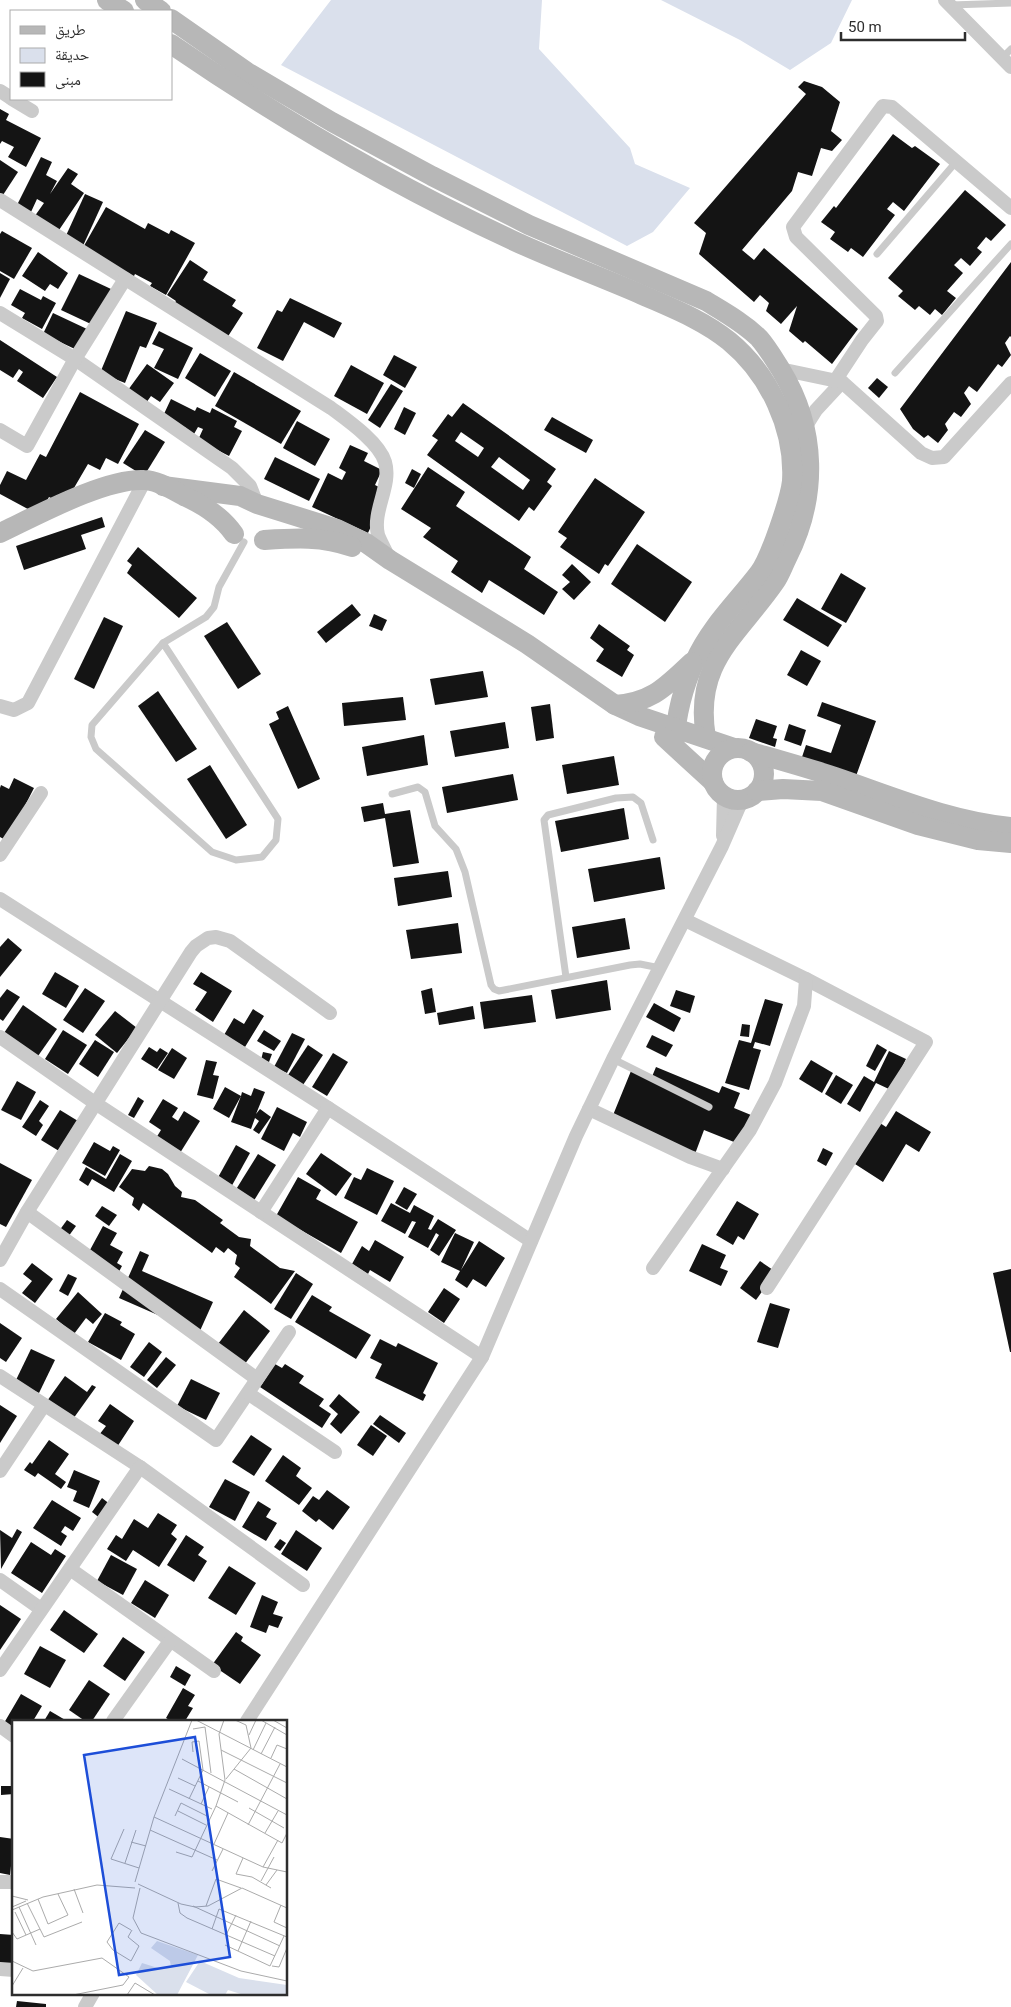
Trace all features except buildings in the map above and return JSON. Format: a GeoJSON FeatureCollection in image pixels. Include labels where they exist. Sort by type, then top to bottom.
{"type":"FeatureCollection","features":[{"type":"Feature","properties":{"kind":"main road"},"geometry":{"type":"LineString","coordinates":[[107,0],[122,10]]}},
{"type":"Feature","properties":{"kind":"main road"},"geometry":{"type":"LineString","coordinates":[[145,0],[160,10]]}},
{"type":"Feature","properties":{"kind":"main road"},"geometry":{"type":"LineString","coordinates":[[172,20],[247,72],[332,122],[528,225],[706,301],[759,338],[790,386],[804,429],[809,454],[810,482],[805,512],[792,549],[776,581],[724,646],[712,667],[704,699],[703,712],[706,738]]}},
{"type":"Feature","properties":{"kind":"main road"},"geometry":{"type":"LineString","coordinates":[[172,45],[266,106],[405,185],[512,240],[698,320],[728,340],[753,363],[770,390],[784,422],[791,452],[792,482],[785,509],[762,570],[719,621],[695,659],[686,685],[674,737]]}},
{"type":"Feature","properties":{"kind":"main road"},"geometry":{"type":"LineString","coordinates":[[0,533],[91,491],[124,482],[154,483],[240,496],[264,508],[272,520],[272,527],[264,540]]}},
{"type":"Feature","properties":{"kind":"main road"},"geometry":{"type":"LineString","coordinates":[[154,483],[199,503],[224,520],[239,538],[257,543],[264,540],[305,538],[328,540],[390,560]]}},
{"type":"Feature","properties":{"kind":"main road"},"geometry":{"type":"LineString","coordinates":[[239,538],[232,520],[234,514],[244,504],[257,504],[337,529],[366,543],[390,560],[527,644],[615,705],[639,716],[674,737],[734,792]]}},
{"type":"Feature","properties":{"kind":"main road"},"geometry":{"type":"LineString","coordinates":[[615,705],[632,704],[648,698],[667,685],[695,659]]}},
{"type":"Feature","properties":{"kind":"main road"},"geometry":{"type":"LineString","coordinates":[[674,737],[706,738],[836,777],[950,817],[982,824],[1011,827]]}},
{"type":"Feature","properties":{"kind":"main road"},"geometry":{"type":"LineString","coordinates":[[734,792],[762,784],[764,775],[763,766],[758,758],[743,750],[726,751],[714,764],[712,773],[734,792],[783,789],[822,791],[918,825],[978,840],[1011,844]]}},
{"type":"Feature","properties":{"kind":"street"},"geometry":{"type":"LineString","coordinates":[[947,3],[1008,58]]}},
{"type":"Feature","properties":{"kind":"street"},"geometry":{"type":"LineString","coordinates":[[15,100],[32,111]]}},
{"type":"Feature","properties":{"kind":"street"},"geometry":{"type":"LineString","coordinates":[[804,429],[816,410],[839,382],[858,346],[877,321],[876,316],[796,237],[793,227],[883,106],[892,107],[1011,208]]}},
{"type":"Feature","properties":{"kind":"street"},"geometry":{"type":"LineString","coordinates":[[1,203],[125,278],[331,408],[367,436],[385,461],[387,478],[378,518],[378,534],[390,560]]}},
{"type":"Feature","properties":{"kind":"street"},"geometry":{"type":"LineString","coordinates":[[0,430],[27,446],[76,359],[125,278]]}},
{"type":"Feature","properties":{"kind":"street"},"geometry":{"type":"LineString","coordinates":[[0,313],[76,359],[232,468],[250,486],[257,504]]}},
{"type":"Feature","properties":{"kind":"street"},"geometry":{"type":"LineString","coordinates":[[780,369],[839,382],[921,453],[932,458],[944,456],[1011,383]]}},
{"type":"Feature","properties":{"kind":"street"},"geometry":{"type":"LineString","coordinates":[[0,706],[14,710],[28,703],[154,483]]}},
{"type":"Feature","properties":{"kind":"street"},"geometry":{"type":"LineString","coordinates":[[248,1720],[482,1358],[589,1110],[613,1059],[686,920],[722,846],[734,792]]}},
{"type":"Feature","properties":{"kind":"street"},"geometry":{"type":"LineString","coordinates":[[2,848],[41,793]]}},
{"type":"Feature","properties":{"kind":"street"},"geometry":{"type":"LineString","coordinates":[[0,899],[328,1108],[531,1241]]}},
{"type":"Feature","properties":{"kind":"street"},"geometry":{"type":"LineString","coordinates":[[686,920],[806,979],[926,1042],[767,1288]]}},
{"type":"Feature","properties":{"kind":"street"},"geometry":{"type":"LineString","coordinates":[[0,1260],[27,1212],[158,1001],[201,941],[216,937],[230,941],[330,1013]]}},
{"type":"Feature","properties":{"kind":"street"},"geometry":{"type":"LineString","coordinates":[[653,1268],[750,1130],[775,1083],[804,1006],[806,979]]}},
{"type":"Feature","properties":{"kind":"street"},"geometry":{"type":"LineString","coordinates":[[0,1037],[95,1103],[482,1358]]}},
{"type":"Feature","properties":{"kind":"street"},"geometry":{"type":"LineString","coordinates":[[261,1212],[328,1108]]}},
{"type":"Feature","properties":{"kind":"street"},"geometry":{"type":"LineString","coordinates":[[589,1110],[690,1157],[723,1168]]}},
{"type":"Feature","properties":{"kind":"street"},"geometry":{"type":"LineString","coordinates":[[27,1212],[257,1379]]}},
{"type":"Feature","properties":{"kind":"street"},"geometry":{"type":"LineString","coordinates":[[0,1289],[216,1440],[249,1394],[289,1332]]}},
{"type":"Feature","properties":{"kind":"street"},"geometry":{"type":"LineString","coordinates":[[0,1376],[140,1467],[303,1585]]}},
{"type":"Feature","properties":{"kind":"street"},"geometry":{"type":"LineString","coordinates":[[249,1394],[335,1452]]}},
{"type":"Feature","properties":{"kind":"street"},"geometry":{"type":"LineString","coordinates":[[0,1470],[44,1405]]}},
{"type":"Feature","properties":{"kind":"street"},"geometry":{"type":"LineString","coordinates":[[0,1670],[140,1467]]}},
{"type":"Feature","properties":{"kind":"street"},"geometry":{"type":"LineString","coordinates":[[70,1569],[214,1671]]}},
{"type":"Feature","properties":{"kind":"street"},"geometry":{"type":"LineString","coordinates":[[0,1580],[41,1609]]}},
{"type":"Feature","properties":{"kind":"street"},"geometry":{"type":"LineString","coordinates":[[114,1720],[170,1640]]}},
{"type":"Feature","properties":{"kind":"street"},"geometry":{"type":"LineString","coordinates":[[0,1726],[12,1735]]}},
{"type":"Feature","properties":{"kind":"street"},"geometry":{"type":"LineString","coordinates":[[85,2007],[92,1994]]}},
{"type":"Feature","properties":{"kind":"lane"},"geometry":{"type":"LineString","coordinates":[[947,3],[1011,3]]}},
{"type":"Feature","properties":{"kind":"lane"},"geometry":{"type":"LineString","coordinates":[[877,254],[956,162]]}},
{"type":"Feature","properties":{"kind":"lane"},"geometry":{"type":"LineString","coordinates":[[895,373],[1011,244]]}},
{"type":"Feature","properties":{"kind":"lane"},"geometry":{"type":"LineString","coordinates":[[163,643],[278,819],[276,840],[262,857],[236,860],[212,852],[96,749],[91,737],[92,724],[163,643],[206,617],[214,607],[219,587],[239,538]]}},
{"type":"Feature","properties":{"kind":"lane"},"geometry":{"type":"LineString","coordinates":[[392,794],[418,787],[425,792],[435,826],[456,849],[465,872],[491,985],[494,989],[499,991],[630,964],[660,968]]}},
{"type":"Feature","properties":{"kind":"lane"},"geometry":{"type":"LineString","coordinates":[[566,977],[544,820],[548,815],[616,798],[633,797],[642,803],[653,840]]}},
{"type":"Feature","properties":{"kind":"lane"},"geometry":{"type":"LineString","coordinates":[[613,1059],[710,1107]]}},
{"type":"Feature","properties":{"kind":"green space"},"geometry":{"type":"Polygon","coordinates":[[[331,0],[542,0],[539,49],[630,148],[635,164],[690,188],[653,232],[627,246],[281,65],[331,0]]]}},
{"type":"Feature","properties":{"kind":"green space"},"geometry":{"type":"Polygon","coordinates":[[[661,0],[852,0],[831,43],[790,70],[740,40],[661,0]]]}}]}
